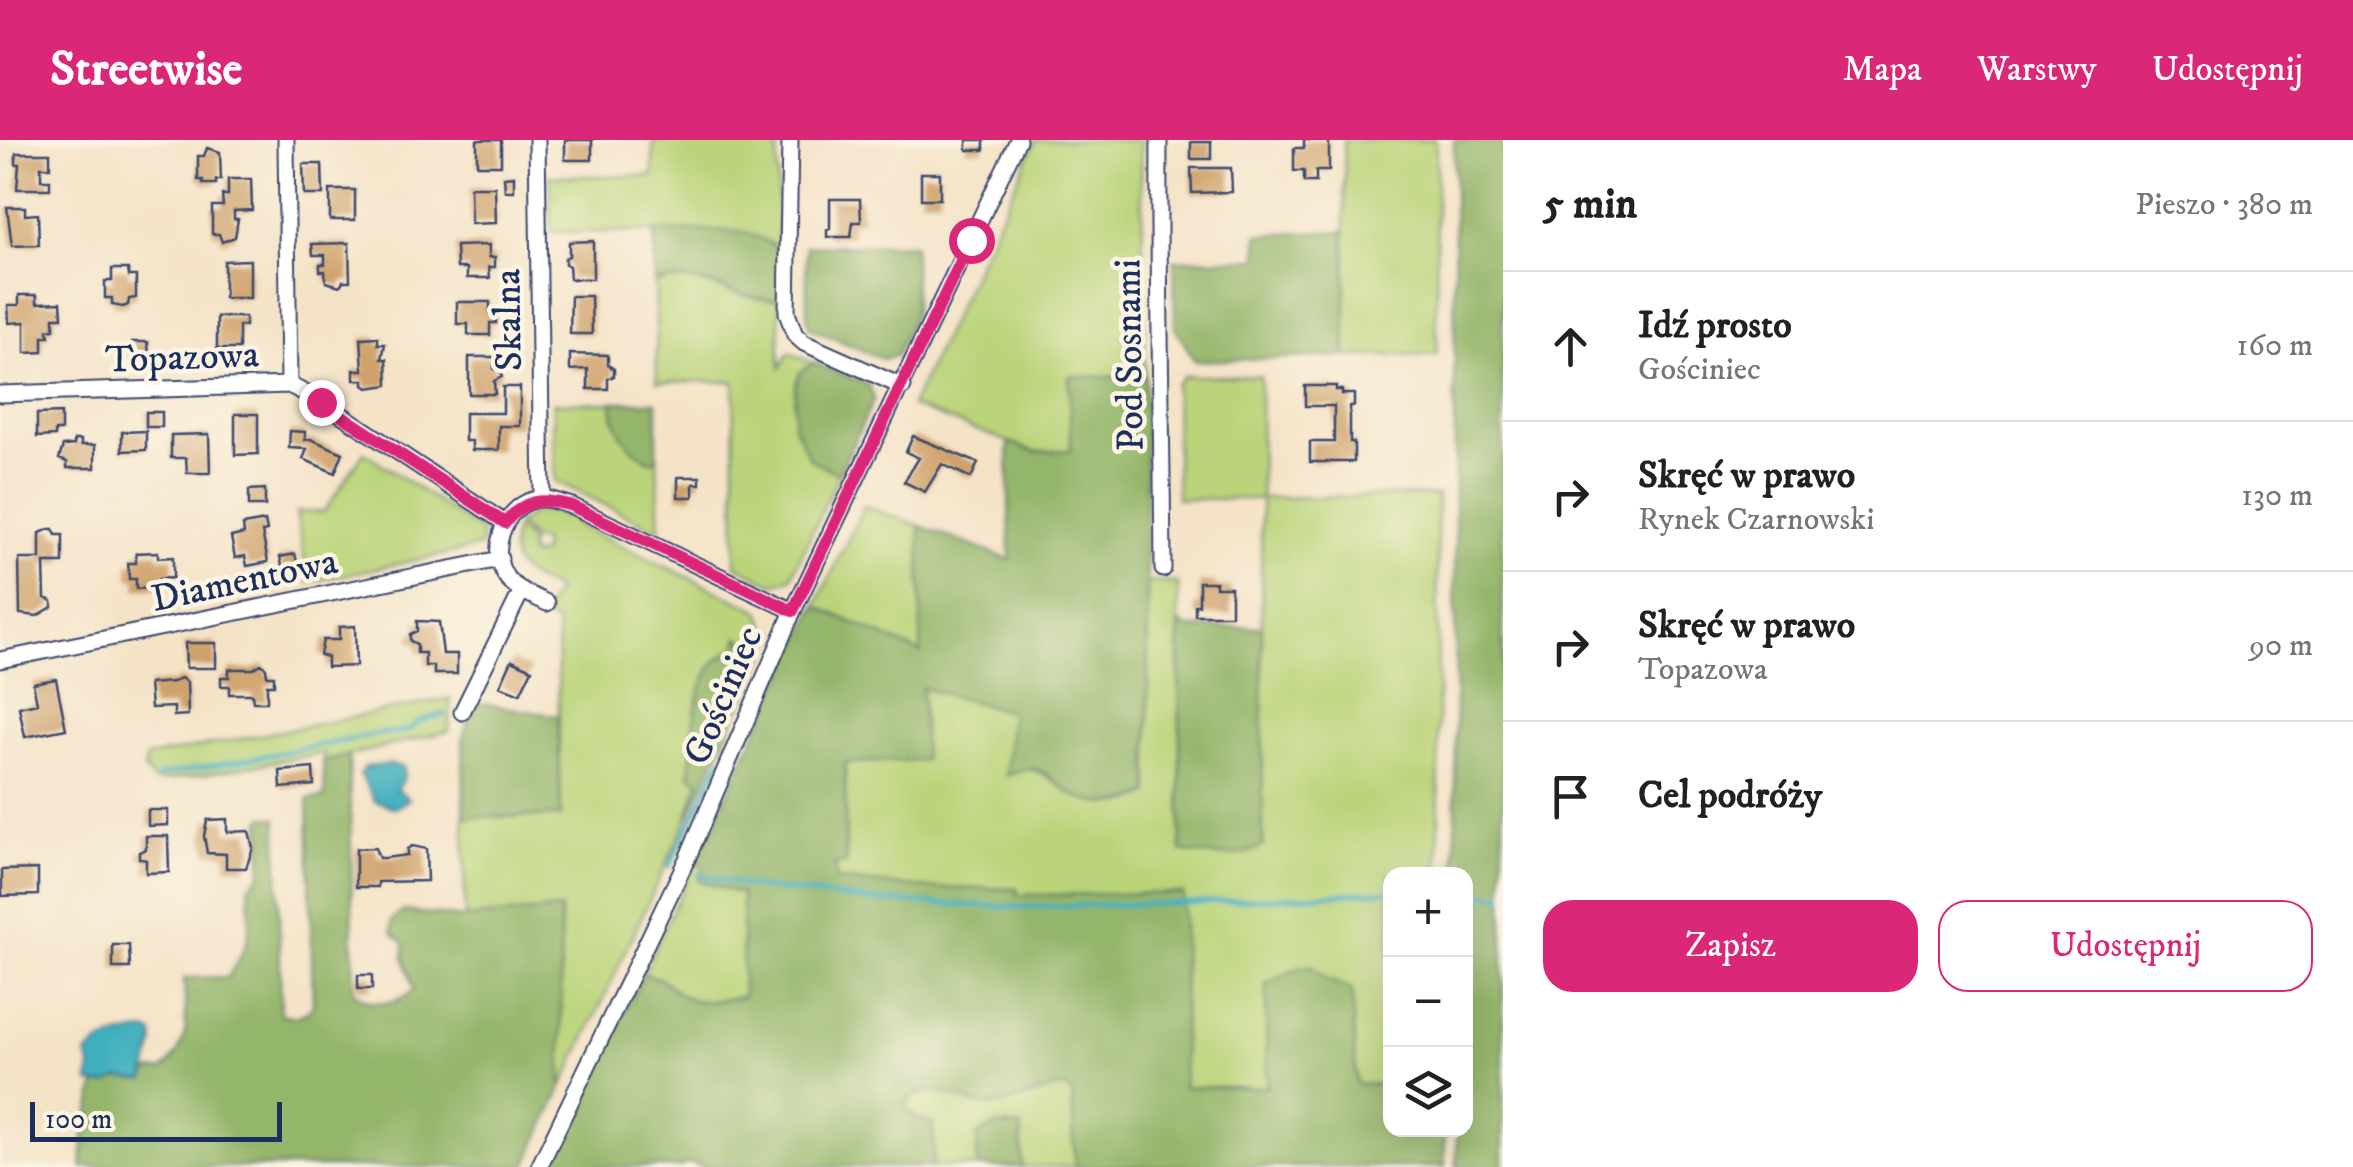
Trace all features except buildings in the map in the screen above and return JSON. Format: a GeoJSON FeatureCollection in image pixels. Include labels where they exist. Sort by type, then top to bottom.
{"type":"FeatureCollection","features":[{"type":"Feature","properties":{"kind":"street"},"geometry":{"type":"LineString","coordinates":[[286,140],[290,386]]}},
{"type":"Feature","properties":{"kind":"street","name":"Skalna"},"geometry":{"type":"LineString","coordinates":[[537,140],[542,499]]}},
{"type":"Feature","properties":{"kind":"street"},"geometry":{"type":"LineString","coordinates":[[790,140],[787,313],[791,328],[804,343],[903,386]]}},
{"type":"Feature","properties":{"kind":"street","name":"Gościniec"},"geometry":{"type":"LineString","coordinates":[[539,1167],[687,859],[793,611],[1018,140]]}},
{"type":"Feature","properties":{"kind":"street","name":"Pod Sosnami"},"geometry":{"type":"LineString","coordinates":[[1158,140],[1163,569]]}},
{"type":"Feature","properties":{"kind":"street","name":"Topazowa"},"geometry":{"type":"LineString","coordinates":[[0,394],[290,386],[321,402],[505,523]]}},
{"type":"Feature","properties":{"kind":"street"},"geometry":{"type":"LineString","coordinates":[[547,603],[522,590],[505,574],[499,540],[505,523],[522,505],[542,499],[572,506],[793,611]]}},
{"type":"Feature","properties":{"kind":"street","name":"Diamentowa"},"geometry":{"type":"LineString","coordinates":[[0,660],[500,560]]}},
{"type":"Feature","properties":{"kind":"street"},"geometry":{"type":"LineString","coordinates":[[462,712],[522,590]]}},
{"type":"Feature","properties":{"kind":"green space"},"geometry":{"type":"Polygon","coordinates":[[[653,140],[777,140],[779,251],[771,243],[739,232],[551,232],[550,176],[653,176],[653,140]]]}},
{"type":"Feature","properties":{"kind":"green space"},"geometry":{"type":"Polygon","coordinates":[[[1036,140],[1141,140],[1145,377],[1070,376],[1071,450],[1036,452],[911,406],[1036,140]]]}},
{"type":"Feature","properties":{"kind":"green space"},"geometry":{"type":"Polygon","coordinates":[[[1344,140],[1436,140],[1437,355],[1346,356],[1344,140]]]}},
{"type":"Feature","properties":{"kind":"green space"},"geometry":{"type":"Polygon","coordinates":[[[1454,140],[1503,140],[1503,1167],[1457,1167],[1457,1137],[1473,1137],[1473,867],[1456,867],[1454,140]]]}},
{"type":"Feature","properties":{"kind":"green space"},"geometry":{"type":"Polygon","coordinates":[[[720,230],[753,235],[767,242],[779,251],[779,300],[747,296],[689,280],[655,283],[654,232],[720,230]]]}},
{"type":"Feature","properties":{"kind":"green space"},"geometry":{"type":"Polygon","coordinates":[[[1345,231],[1346,356],[1195,361],[1175,328],[1174,260],[1258,259],[1258,235],[1345,231]]]}},
{"type":"Feature","properties":{"kind":"green space"},"geometry":{"type":"Polygon","coordinates":[[[914,244],[914,314],[896,356],[883,359],[810,328],[806,246],[914,244]]]}},
{"type":"Feature","properties":{"kind":"green space"},"geometry":{"type":"Polygon","coordinates":[[[677,277],[779,300],[780,367],[789,353],[814,363],[800,372],[794,403],[810,459],[839,474],[791,578],[774,584],[736,566],[734,381],[657,382],[655,283],[677,277]]]}},
{"type":"Feature","properties":{"kind":"green space"},"geometry":{"type":"Polygon","coordinates":[[[814,363],[869,385],[874,399],[839,474],[810,459],[794,426],[795,387],[800,372],[814,363]]]}},
{"type":"Feature","properties":{"kind":"green space"},"geometry":{"type":"Polygon","coordinates":[[[1069,376],[1145,377],[1149,794],[1106,804],[1074,795],[1038,770],[1006,776],[1011,712],[922,688],[924,760],[845,763],[846,864],[835,864],[836,880],[926,888],[1017,889],[1018,895],[1183,893],[1184,1087],[1267,1087],[1266,984],[1301,967],[1312,967],[1327,980],[1352,989],[1356,1083],[1383,1085],[1383,1137],[1444,1137],[1445,1167],[1075,1167],[1072,1093],[1057,1088],[994,1105],[934,1092],[909,1098],[906,1108],[916,1118],[933,1124],[933,1167],[704,1167],[689,1163],[679,1167],[552,1167],[643,974],[659,978],[698,1001],[743,997],[742,894],[699,881],[704,870],[696,859],[816,606],[921,653],[920,526],[1010,560],[1008,442],[1036,452],[1071,450],[1069,376]]]}},
{"type":"Feature","properties":{"kind":"green space"},"geometry":{"type":"Polygon","coordinates":[[[1183,376],[1260,376],[1261,498],[1437,495],[1439,867],[1383,867],[1383,1085],[1355,1083],[1351,989],[1327,980],[1312,967],[1302,967],[1266,984],[1267,1087],[1184,1088],[1017,895],[1017,889],[926,888],[836,880],[835,863],[846,863],[845,763],[922,687],[1011,712],[1023,769],[1041,773],[1085,800],[1106,804],[1149,794],[1147,582],[1178,583],[1181,851],[1263,846],[1261,499],[1177,499],[1175,385],[1183,376]]]}},
{"type":"Feature","properties":{"kind":"green space"},"geometry":{"type":"Polygon","coordinates":[[[613,402],[615,420],[623,435],[649,461],[657,459],[660,531],[555,481],[553,403],[613,402]]]}},
{"type":"Feature","properties":{"kind":"green space"},"geometry":{"type":"Polygon","coordinates":[[[613,402],[657,402],[657,459],[649,461],[622,436],[613,402]]]}},
{"type":"Feature","properties":{"kind":"green space"},"geometry":{"type":"Polygon","coordinates":[[[364,452],[482,532],[481,547],[309,582],[296,512],[324,512],[364,452]]]}},
{"type":"Feature","properties":{"kind":"green space"},"geometry":{"type":"Polygon","coordinates":[[[864,506],[920,526],[922,654],[816,606],[864,506]]]}},
{"type":"Feature","properties":{"kind":"green space"},"geometry":{"type":"Polygon","coordinates":[[[550,510],[577,519],[575,524],[760,611],[766,627],[775,632],[764,657],[753,645],[736,649],[693,729],[690,773],[699,781],[688,817],[562,1088],[560,910],[465,918],[464,817],[561,816],[557,623],[542,616],[556,590],[519,568],[512,552],[516,527],[530,542],[529,552],[533,556],[543,553],[543,542],[533,540],[518,524],[533,513],[550,510]]]}},
{"type":"Feature","properties":{"kind":"green space"},"geometry":{"type":"Polygon","coordinates":[[[1179,621],[1186,628],[1262,627],[1263,846],[1243,854],[1212,856],[1181,851],[1179,621]]]}},
{"type":"Feature","properties":{"kind":"green space"},"geometry":{"type":"Polygon","coordinates":[[[739,637],[764,657],[688,817],[699,781],[690,774],[694,721],[702,684],[721,657],[736,649],[739,637]]]}},
{"type":"Feature","properties":{"kind":"green space"},"geometry":{"type":"Polygon","coordinates":[[[451,698],[449,731],[323,762],[324,753],[163,781],[154,781],[144,769],[147,757],[451,698]]]}},
{"type":"Feature","properties":{"kind":"green space"},"geometry":{"type":"Polygon","coordinates":[[[473,705],[558,716],[561,816],[464,817],[463,738],[473,705]]]}},
{"type":"Feature","properties":{"kind":"green space"},"geometry":{"type":"Polygon","coordinates":[[[349,755],[354,993],[369,1001],[385,1003],[414,990],[404,943],[392,932],[392,920],[404,911],[465,918],[560,909],[562,1088],[525,1167],[82,1167],[84,1137],[96,1085],[119,1078],[145,1080],[149,1071],[163,1070],[184,1038],[184,978],[228,977],[242,952],[250,925],[249,886],[260,875],[262,866],[261,820],[265,817],[277,818],[281,1014],[299,1016],[313,1005],[308,799],[325,797],[323,762],[349,755]]]}},
{"type":"Feature","properties":{"kind":"green space"},"geometry":{"type":"Polygon","coordinates":[[[696,859],[704,870],[699,880],[742,893],[743,997],[691,999],[659,978],[643,974],[696,859]]]}},
{"type":"Feature","properties":{"kind":"green space"},"geometry":{"type":"Polygon","coordinates":[[[1057,1088],[1072,1093],[1075,1167],[1022,1167],[1021,1127],[998,1125],[977,1135],[978,1167],[933,1167],[933,1124],[916,1118],[905,1107],[908,1098],[934,1092],[994,1105],[1057,1088]]]}},
{"type":"Feature","properties":{"kind":"green space"},"geometry":{"type":"Polygon","coordinates":[[[998,1125],[1021,1127],[1022,1167],[978,1167],[977,1135],[998,1125]]]}},
{"type":"Feature","properties":{"kind":"water"},"geometry":{"type":"Polygon","coordinates":[[[365,767],[403,767],[404,778],[397,789],[409,799],[396,808],[375,801],[360,774],[365,767]]]}},
{"type":"Feature","properties":{"kind":"water"},"geometry":{"type":"Polygon","coordinates":[[[153,1033],[154,1043],[145,1080],[119,1078],[105,1085],[89,1083],[91,1066],[87,1055],[92,1049],[114,1037],[153,1033]]]}},
{"type":"Feature","properties":{"kind":"waterway"},"geometry":{"type":"LineString","coordinates":[[158,776],[408,731],[419,721],[445,714]]}},
{"type":"Feature","properties":{"kind":"waterway"},"geometry":{"type":"LineString","coordinates":[[669,867],[722,758]]}},
{"type":"Feature","properties":{"kind":"waterway"},"geometry":{"type":"LineString","coordinates":[[698,875],[753,887],[874,901],[1014,907],[1185,903],[1383,891]]}},
{"type":"Feature","properties":{"kind":"waterway"},"geometry":{"type":"LineString","coordinates":[[1473,894],[1503,896]]}},
{"type":"Feature","properties":{"kind":"route"},"geometry":{"type":"LineString","coordinates":[[321,402],[505,523],[522,505],[533,500],[572,506],[793,611],[971,240]]}}]}
